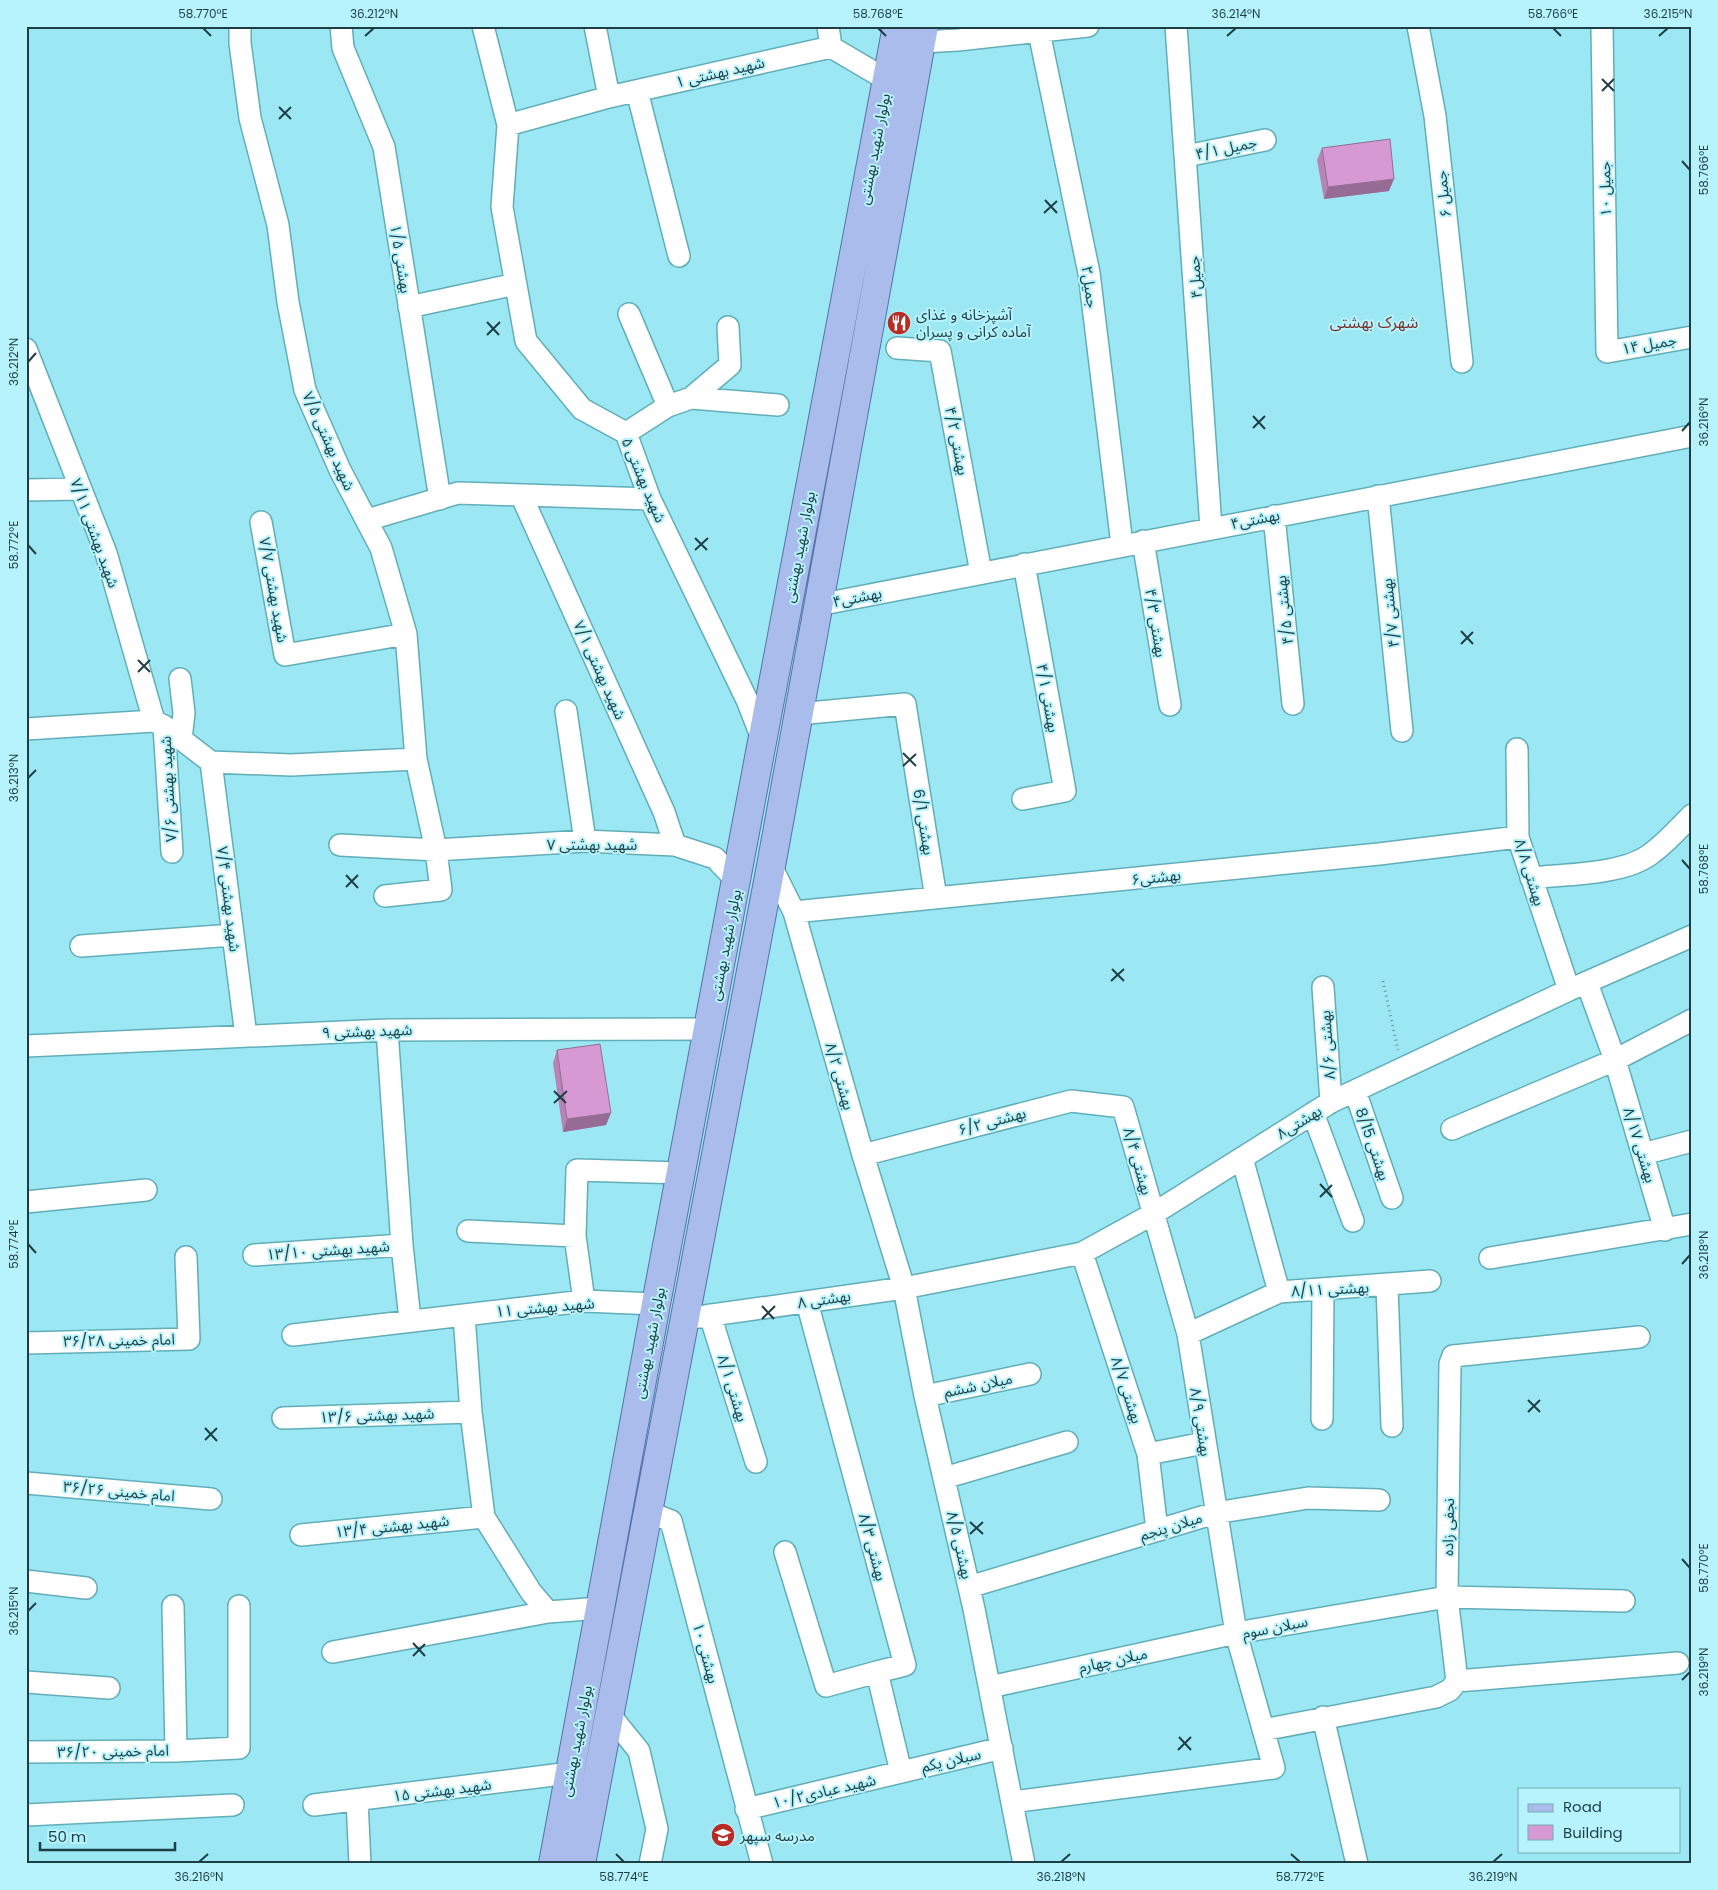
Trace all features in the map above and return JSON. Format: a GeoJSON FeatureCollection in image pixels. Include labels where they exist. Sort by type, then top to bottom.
{"type":"FeatureCollection","features":[{"type":"Feature","properties":{"kind":"main road","name":"بولوار شهید بهشتی"},"geometry":{"type":"LineString","coordinates":[[553,1864],[656,1304],[897,26]]}},
{"type":"Feature","properties":{"kind":"main road","name":"بولوار شهید بهشتی"},"geometry":{"type":"LineString","coordinates":[[581,1864],[648,1512],[697,1317],[771,866],[923,34]]}},
{"type":"Feature","properties":{"kind":"main road"},"geometry":{"type":"LineString","coordinates":[[867,185],[894,191]]}},
{"type":"Feature","properties":{"kind":"street","name":"شهید بهشتی ۷/۵"},"geometry":{"type":"LineString","coordinates":[[240,26],[240,43],[250,118],[278,225],[288,302],[304,390],[340,470],[381,548],[406,634],[416,759],[436,850],[442,890],[385,896]]}},
{"type":"Feature","properties":{"kind":"street","name":"بهشتی ۱/۵"},"geometry":{"type":"LineString","coordinates":[[341,26],[343,48],[384,147],[440,499]]}},
{"type":"Feature","properties":{"kind":"street","name":"شهید بهشتی ۵"},"geometry":{"type":"LineString","coordinates":[[483,26],[508,125],[502,207],[526,342],[582,409],[626,433],[650,499],[747,700],[763,740]]}},
{"type":"Feature","properties":{"kind":"street"},"geometry":{"type":"LineString","coordinates":[[595,26],[608,97]]}},
{"type":"Feature","properties":{"kind":"street"},"geometry":{"type":"LineString","coordinates":[[828,26],[831,47],[887,80]]}},
{"type":"Feature","properties":{"kind":"street"},"geometry":{"type":"LineString","coordinates":[[923,34],[958,40],[1088,26]]}},
{"type":"Feature","properties":{"kind":"street","name":"جمیل۴"},"geometry":{"type":"LineString","coordinates":[[1176,26],[1211,528]]}},
{"type":"Feature","properties":{"kind":"street","name":"جمیل ۶"},"geometry":{"type":"LineString","coordinates":[[1418,26],[1435,116],[1462,362]]}},
{"type":"Feature","properties":{"kind":"street","name":"جمیل ۱۰"},"geometry":{"type":"LineString","coordinates":[[1602,26],[1607,352]]}},
{"type":"Feature","properties":{"kind":"street","name":"جمیل۲"},"geometry":{"type":"LineString","coordinates":[[1039,32],[1089,273],[1122,545]]}},
{"type":"Feature","properties":{"kind":"street","name":"شهید بهشتی ۱"},"geometry":{"type":"LineString","coordinates":[[508,125],[608,97],[831,47]]}},
{"type":"Feature","properties":{"kind":"street"},"geometry":{"type":"LineString","coordinates":[[637,91],[679,256]]}},
{"type":"Feature","properties":{"kind":"street","name":"جمیل ۴/۱"},"geometry":{"type":"LineString","coordinates":[[1186,156],[1265,140]]}},
{"type":"Feature","properties":{"kind":"street"},"geometry":{"type":"LineString","coordinates":[[409,306],[516,284]]}},
{"type":"Feature","properties":{"kind":"street"},"geometry":{"type":"LineString","coordinates":[[629,314],[668,406]]}},
{"type":"Feature","properties":{"kind":"street"},"geometry":{"type":"LineString","coordinates":[[626,433],[668,406],[691,398],[730,365],[728,327]]}},
{"type":"Feature","properties":{"kind":"street","name":"جمیل ۱۴"},"geometry":{"type":"LineString","coordinates":[[1607,352],[1692,337]]}},
{"type":"Feature","properties":{"kind":"street","name":"بهشتی ۴/۲"},"geometry":{"type":"LineString","coordinates":[[897,348],[940,351],[982,573]]}},
{"type":"Feature","properties":{"kind":"street","name":"شهید بهشتی ۷/۱۱"},"geometry":{"type":"LineString","coordinates":[[26,349],[79,489],[106,553],[159,723]]}},
{"type":"Feature","properties":{"kind":"street"},"geometry":{"type":"LineString","coordinates":[[691,398],[778,405]]}},
{"type":"Feature","properties":{"kind":"street","name":"بهشتی۴"},"geometry":{"type":"LineString","coordinates":[[818,605],[1692,436]]}},
{"type":"Feature","properties":{"kind":"street"},"geometry":{"type":"LineString","coordinates":[[26,490],[79,489]]}},
{"type":"Feature","properties":{"kind":"street"},"geometry":{"type":"LineString","coordinates":[[367,520],[458,493],[522,497],[650,499]]}},
{"type":"Feature","properties":{"kind":"street","name":"بهشتی ۴/۷"},"geometry":{"type":"LineString","coordinates":[[1378,496],[1402,731]]}},
{"type":"Feature","properties":{"kind":"street","name":"شهید بهشتی ۷/۱"},"geometry":{"type":"LineString","coordinates":[[522,497],[664,812],[675,844]]}},
{"type":"Feature","properties":{"kind":"street","name":"بهشتی ۴/۵"},"geometry":{"type":"LineString","coordinates":[[1274,516],[1293,704]]}},
{"type":"Feature","properties":{"kind":"street","name":"شهید بهشتی ۷/۷"},"geometry":{"type":"LineString","coordinates":[[262,522],[285,655],[406,634]]}},
{"type":"Feature","properties":{"kind":"street","name":"بهشتی ۴/۳"},"geometry":{"type":"LineString","coordinates":[[1143,541],[1170,705]]}},
{"type":"Feature","properties":{"kind":"street","name":"بهشتی ۴/۱"},"geometry":{"type":"LineString","coordinates":[[1023,799],[1064,791],[1024,564]]}},
{"type":"Feature","properties":{"kind":"street"},"geometry":{"type":"LineString","coordinates":[[180,679],[184,713],[181,739]]}},
{"type":"Feature","properties":{"kind":"street","name":"بهشتی 6/1"},"geometry":{"type":"LineString","coordinates":[[798,714],[905,704],[936,898]]}},
{"type":"Feature","properties":{"kind":"street"},"geometry":{"type":"LineString","coordinates":[[566,711],[585,842]]}},
{"type":"Feature","properties":{"kind":"street"},"geometry":{"type":"LineString","coordinates":[[26,729],[159,723],[211,762],[291,765],[416,759]]}},
{"type":"Feature","properties":{"kind":"street","name":"شهید بهشتی ۷/۶"},"geometry":{"type":"LineString","coordinates":[[159,723],[172,852]]}},
{"type":"Feature","properties":{"kind":"street","name":"بهشتی ۸/۸"},"geometry":{"type":"LineString","coordinates":[[1517,749],[1518,837],[1532,878],[1578,987]]}},
{"type":"Feature","properties":{"kind":"street","name":"شهید بهشتی ۷/۴"},"geometry":{"type":"LineString","coordinates":[[211,762],[246,1036]]}},
{"type":"Feature","properties":{"kind":"street"},"geometry":{"type":"LineString","coordinates":[[1532,878],[1599,871],[1632,864],[1651,854],[1692,815]]}},
{"type":"Feature","properties":{"kind":"street","name":"بهشتی۶"},"geometry":{"type":"LineString","coordinates":[[794,912],[1379,854],[1518,837]]}},
{"type":"Feature","properties":{"kind":"street","name":"شهید بهشتی ۷"},"geometry":{"type":"LineString","coordinates":[[340,845],[436,850],[585,842],[675,844],[715,858],[737,881]]}},
{"type":"Feature","properties":{"kind":"street","name":"بهشتی ۸/۲"},"geometry":{"type":"LineString","coordinates":[[771,866],[794,912],[863,1155],[904,1288]]}},
{"type":"Feature","properties":{"kind":"street"},"geometry":{"type":"LineString","coordinates":[[81,946],[233,935]]}},
{"type":"Feature","properties":{"kind":"street","name":"بهشتی۸"},"geometry":{"type":"LineString","coordinates":[[904,1288],[1082,1253],[1153,1214],[1322,1108],[1402,1068],[1692,936]]}},
{"type":"Feature","properties":{"kind":"street","name":"بهشتی ۸/۶"},"geometry":{"type":"LineString","coordinates":[[1323,987],[1322,1108],[1353,1221]]}},
{"type":"Feature","properties":{"kind":"street","name":"بهشتی ۸/۱۷"},"geometry":{"type":"LineString","coordinates":[[1578,987],[1615,1060],[1665,1230]]}},
{"type":"Feature","properties":{"kind":"street"},"geometry":{"type":"LineString","coordinates":[[1452,1129],[1615,1060],[1692,1020]]}},
{"type":"Feature","properties":{"kind":"street","name":"شهید بهشتی ۹"},"geometry":{"type":"LineString","coordinates":[[26,1046],[387,1030],[709,1029]]}},
{"type":"Feature","properties":{"kind":"street"},"geometry":{"type":"LineString","coordinates":[[387,1030],[402,1245],[410,1320]]}},
{"type":"Feature","properties":{"kind":"street","name":"بهشتی 8/15"},"geometry":{"type":"LineString","coordinates":[[1355,1091],[1392,1198]]}},
{"type":"Feature","properties":{"kind":"street","name":"بهشتی ۶/۲"},"geometry":{"type":"LineString","coordinates":[[863,1155],[1071,1101],[1123,1107]]}},
{"type":"Feature","properties":{"kind":"street","name":"بهشتی ۸/۴"},"geometry":{"type":"LineString","coordinates":[[1123,1107],[1153,1214]]}},
{"type":"Feature","properties":{"kind":"street"},"geometry":{"type":"LineString","coordinates":[[1643,1154],[1692,1141]]}},
{"type":"Feature","properties":{"kind":"street","name":"بهشتی ۸/۱۱"},"geometry":{"type":"LineString","coordinates":[[1242,1158],[1279,1292],[1430,1282]]}},
{"type":"Feature","properties":{"kind":"street"},"geometry":{"type":"LineString","coordinates":[[584,1301],[575,1236],[577,1170],[682,1173]]}},
{"type":"Feature","properties":{"kind":"street"},"geometry":{"type":"LineString","coordinates":[[26,1202],[146,1190]]}},
{"type":"Feature","properties":{"kind":"street","name":"بهشتی ۸/۹"},"geometry":{"type":"LineString","coordinates":[[1153,1214],[1188,1334],[1215,1513],[1236,1633]]}},
{"type":"Feature","properties":{"kind":"street"},"geometry":{"type":"LineString","coordinates":[[1490,1258],[1692,1224]]}},
{"type":"Feature","properties":{"kind":"street"},"geometry":{"type":"LineString","coordinates":[[468,1231],[575,1236]]}},
{"type":"Feature","properties":{"kind":"street","name":"شهید بهشتی ۱۳/۱۰"},"geometry":{"type":"LineString","coordinates":[[254,1255],[402,1245]]}},
{"type":"Feature","properties":{"kind":"street","name":"بهشتی ۸/۷"},"geometry":{"type":"LineString","coordinates":[[1082,1253],[1148,1454],[1157,1530]]}},
{"type":"Feature","properties":{"kind":"street","name":"امام خمینی ۳۶/۲۸"},"geometry":{"type":"LineString","coordinates":[[26,1343],[189,1339],[186,1257]]}},
{"type":"Feature","properties":{"kind":"street"},"geometry":{"type":"LineString","coordinates":[[1387,1286],[1392,1426]]}},
{"type":"Feature","properties":{"kind":"street","name":"۸ بهشتی"},"geometry":{"type":"LineString","coordinates":[[697,1317],[904,1288]]}},
{"type":"Feature","properties":{"kind":"street","name":"بهشتی ۸/۵"},"geometry":{"type":"LineString","coordinates":[[904,1288],[925,1396],[990,1687],[1024,1864]]}},
{"type":"Feature","properties":{"kind":"street"},"geometry":{"type":"LineString","coordinates":[[1322,1419],[1323,1290]]}},
{"type":"Feature","properties":{"kind":"street"},"geometry":{"type":"LineString","coordinates":[[1188,1334],[1279,1292]]}},
{"type":"Feature","properties":{"kind":"street","name":"شهید بهشتی ۱۱"},"geometry":{"type":"LineString","coordinates":[[293,1335],[584,1301],[656,1304]]}},
{"type":"Feature","properties":{"kind":"street","name":"بهشتی ۸/۳"},"geometry":{"type":"LineString","coordinates":[[807,1302],[905,1665],[877,1672]]}},
{"type":"Feature","properties":{"kind":"street"},"geometry":{"type":"LineString","coordinates":[[464,1315],[471,1412],[484,1517],[531,1592],[548,1612]]}},
{"type":"Feature","properties":{"kind":"street","name":"بهشتی ۸/۱"},"geometry":{"type":"LineString","coordinates":[[697,1317],[756,1462]]}},
{"type":"Feature","properties":{"kind":"street","name":"نجفی زاده"},"geometry":{"type":"LineString","coordinates":[[1457,1681],[1447,1597],[1450,1364],[1453,1356],[1640,1337]]}},
{"type":"Feature","properties":{"kind":"street","name":"میلان ششم"},"geometry":{"type":"LineString","coordinates":[[925,1396],[1030,1374]]}},
{"type":"Feature","properties":{"kind":"street","name":"شهید بهشتی ۱۳/۶"},"geometry":{"type":"LineString","coordinates":[[282,1418],[471,1412]]}},
{"type":"Feature","properties":{"kind":"street"},"geometry":{"type":"LineString","coordinates":[[944,1478],[1067,1442]]}},
{"type":"Feature","properties":{"kind":"street"},"geometry":{"type":"LineString","coordinates":[[1148,1454],[1204,1443]]}},
{"type":"Feature","properties":{"kind":"street","name":"امام خمینی ۳۶/۲۶"},"geometry":{"type":"LineString","coordinates":[[26,1483],[211,1498]]}},
{"type":"Feature","properties":{"kind":"street","name":"میلان پنجم"},"geometry":{"type":"LineString","coordinates":[[969,1587],[1215,1513],[1308,1498],[1378,1500]]}},
{"type":"Feature","properties":{"kind":"street","name":"بهشتی ۱۰"},"geometry":{"type":"LineString","coordinates":[[648,1512],[671,1521],[746,1809]]}},
{"type":"Feature","properties":{"kind":"street","name":"شهید بهشتی ۱۳/۴"},"geometry":{"type":"LineString","coordinates":[[301,1536],[484,1517]]}},
{"type":"Feature","properties":{"kind":"street"},"geometry":{"type":"LineString","coordinates":[[785,1552],[826,1686],[877,1672],[901,1772]]}},
{"type":"Feature","properties":{"kind":"street"},"geometry":{"type":"LineString","coordinates":[[26,1581],[86,1588]]}},
{"type":"Feature","properties":{"kind":"street","name":"سبلان سوم"},"geometry":{"type":"LineString","coordinates":[[1012,1802],[1274,1768],[1236,1633],[1447,1597],[1624,1601]]}},
{"type":"Feature","properties":{"kind":"street","name":"امام خمینی ۳۶/۲۰"},"geometry":{"type":"LineString","coordinates":[[26,1752],[176,1751],[173,1606]]}},
{"type":"Feature","properties":{"kind":"street"},"geometry":{"type":"LineString","coordinates":[[176,1751],[239,1748],[239,1606]]}},
{"type":"Feature","properties":{"kind":"street"},"geometry":{"type":"LineString","coordinates":[[333,1652],[548,1612],[601,1608]]}},
{"type":"Feature","properties":{"kind":"street","name":"میلان چهارم"},"geometry":{"type":"LineString","coordinates":[[990,1687],[1236,1633]]}},
{"type":"Feature","properties":{"kind":"street"},"geometry":{"type":"LineString","coordinates":[[1263,1730],[1323,1717],[1436,1698],[1450,1690],[1457,1681],[1678,1663]]}},
{"type":"Feature","properties":{"kind":"street"},"geometry":{"type":"LineString","coordinates":[[26,1682],[109,1688]]}},
{"type":"Feature","properties":{"kind":"street"},"geometry":{"type":"LineString","coordinates":[[610,1715],[639,1751],[657,1829],[650,1864]]}},
{"type":"Feature","properties":{"kind":"street"},"geometry":{"type":"LineString","coordinates":[[1323,1717],[1358,1864]]}},
{"type":"Feature","properties":{"kind":"street","name":"سبلان یکم"},"geometry":{"type":"LineString","coordinates":[[901,1772],[1002,1748]]}},
{"type":"Feature","properties":{"kind":"street","name":"شهید عبادی۱۰/۲"},"geometry":{"type":"LineString","coordinates":[[746,1809],[901,1772]]}},
{"type":"Feature","properties":{"kind":"street","name":"شهید بهشتی ۱۵"},"geometry":{"type":"LineString","coordinates":[[314,1805],[570,1774]]}},
{"type":"Feature","properties":{"kind":"street"},"geometry":{"type":"LineString","coordinates":[[357,1800],[360,1864]]}},
{"type":"Feature","properties":{"kind":"street"},"geometry":{"type":"LineString","coordinates":[[26,1815],[233,1805]]}},
{"type":"Feature","properties":{"kind":"street"},"geometry":{"type":"LineString","coordinates":[[746,1809],[762,1864]]}},
{"type":"Feature","properties":{"kind":"path"},"geometry":{"type":"LineString","coordinates":[[1383,981],[1402,1068]]}},
{"type":"Feature","properties":{"kind":"building"},"geometry":{"type":"Polygon","coordinates":[[[1390,139],[1394,179],[1328,187],[1322,148],[1390,139]]]}},
{"type":"Feature","properties":{"kind":"building"},"geometry":{"type":"Polygon","coordinates":[[[600,1044],[611,1113],[567,1119],[557,1050],[600,1044]]]}},
{"type":"Feature","properties":{"kind":"place","name":"آشپزخانه و غذای آماده کرانی و پسران"},"geometry":{"type":"Point","coordinates":[899,323]}},
{"type":"Feature","properties":{"kind":"place","name":"مدرسه سپهر"},"geometry":{"type":"Point","coordinates":[723,1835]}},
{"type":"Feature","properties":{"kind":"district","name":"شهرک بهشتی"},"geometry":{"type":"Point","coordinates":[1374,322]}}]}
